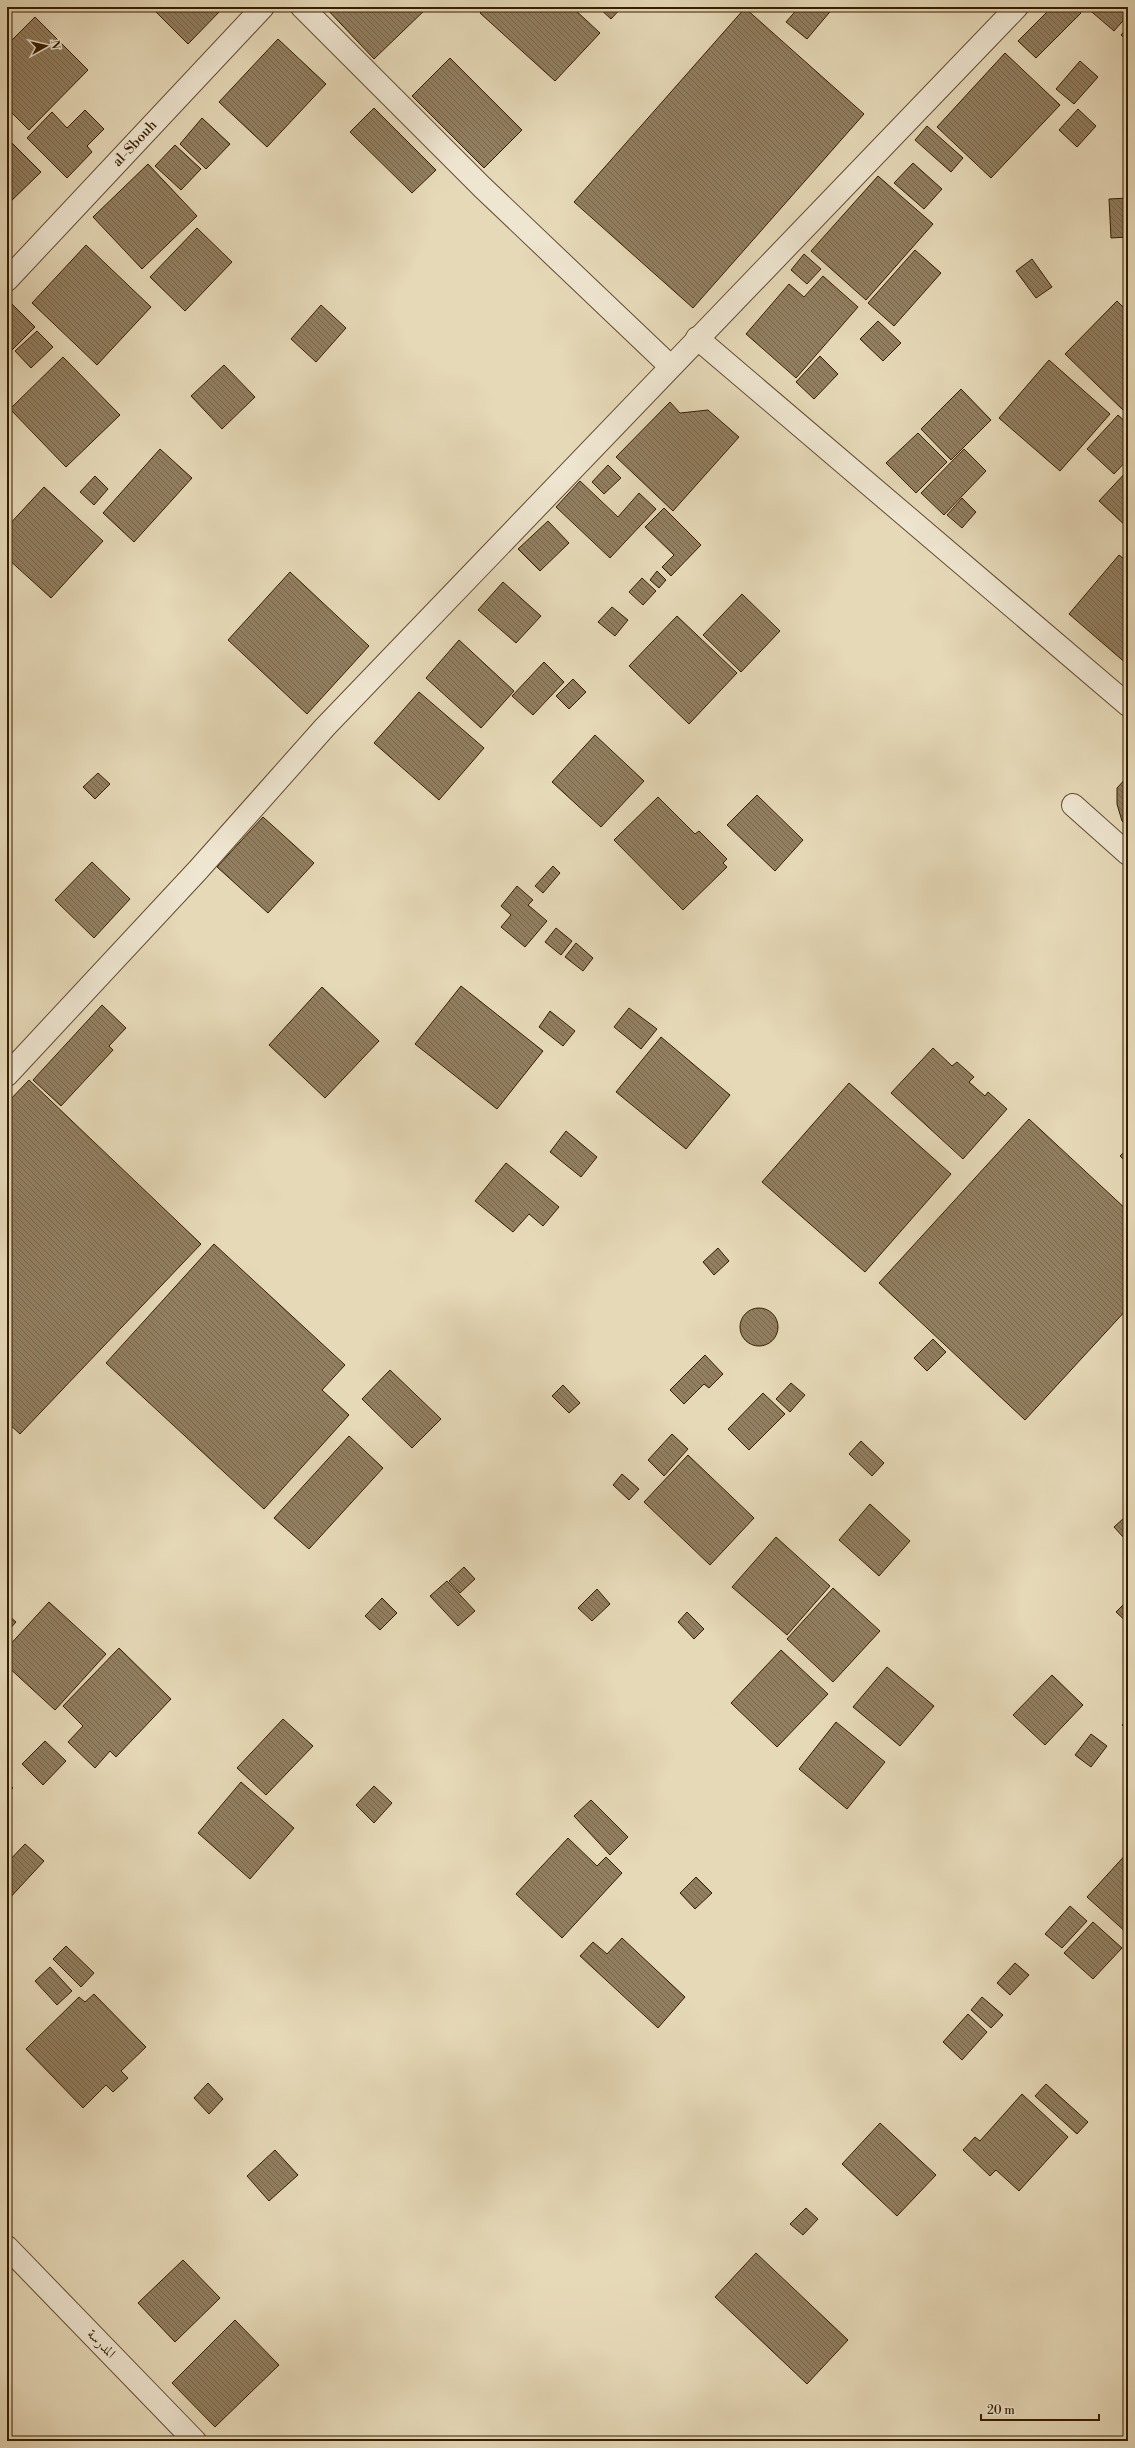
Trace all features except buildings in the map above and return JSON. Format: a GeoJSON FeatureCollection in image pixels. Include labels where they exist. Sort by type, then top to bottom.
{"type":"FeatureCollection","features":[{"type":"Feature","properties":{"kind":"street","name":"al-Sbouh"},"geometry":{"type":"LineString","coordinates":[[7,280],[263,7]]}},
{"type":"Feature","properties":{"kind":"street"},"geometry":{"type":"LineString","coordinates":[[302,7],[482,187],[670,366]]}},
{"type":"Feature","properties":{"kind":"street"},"geometry":{"type":"LineString","coordinates":[[7,1075],[198,870],[325,727],[670,366],[1017,7]]}},
{"type":"Feature","properties":{"kind":"street"},"geometry":{"type":"LineString","coordinates":[[697,338],[1128,705]]}},
{"type":"Feature","properties":{"kind":"street"},"geometry":{"type":"LineString","coordinates":[[1073,804],[1128,854]]}},
{"type":"Feature","properties":{"kind":"street","name":"المدرسة"},"geometry":{"type":"LineString","coordinates":[[7,2247],[195,2441]]}}]}
